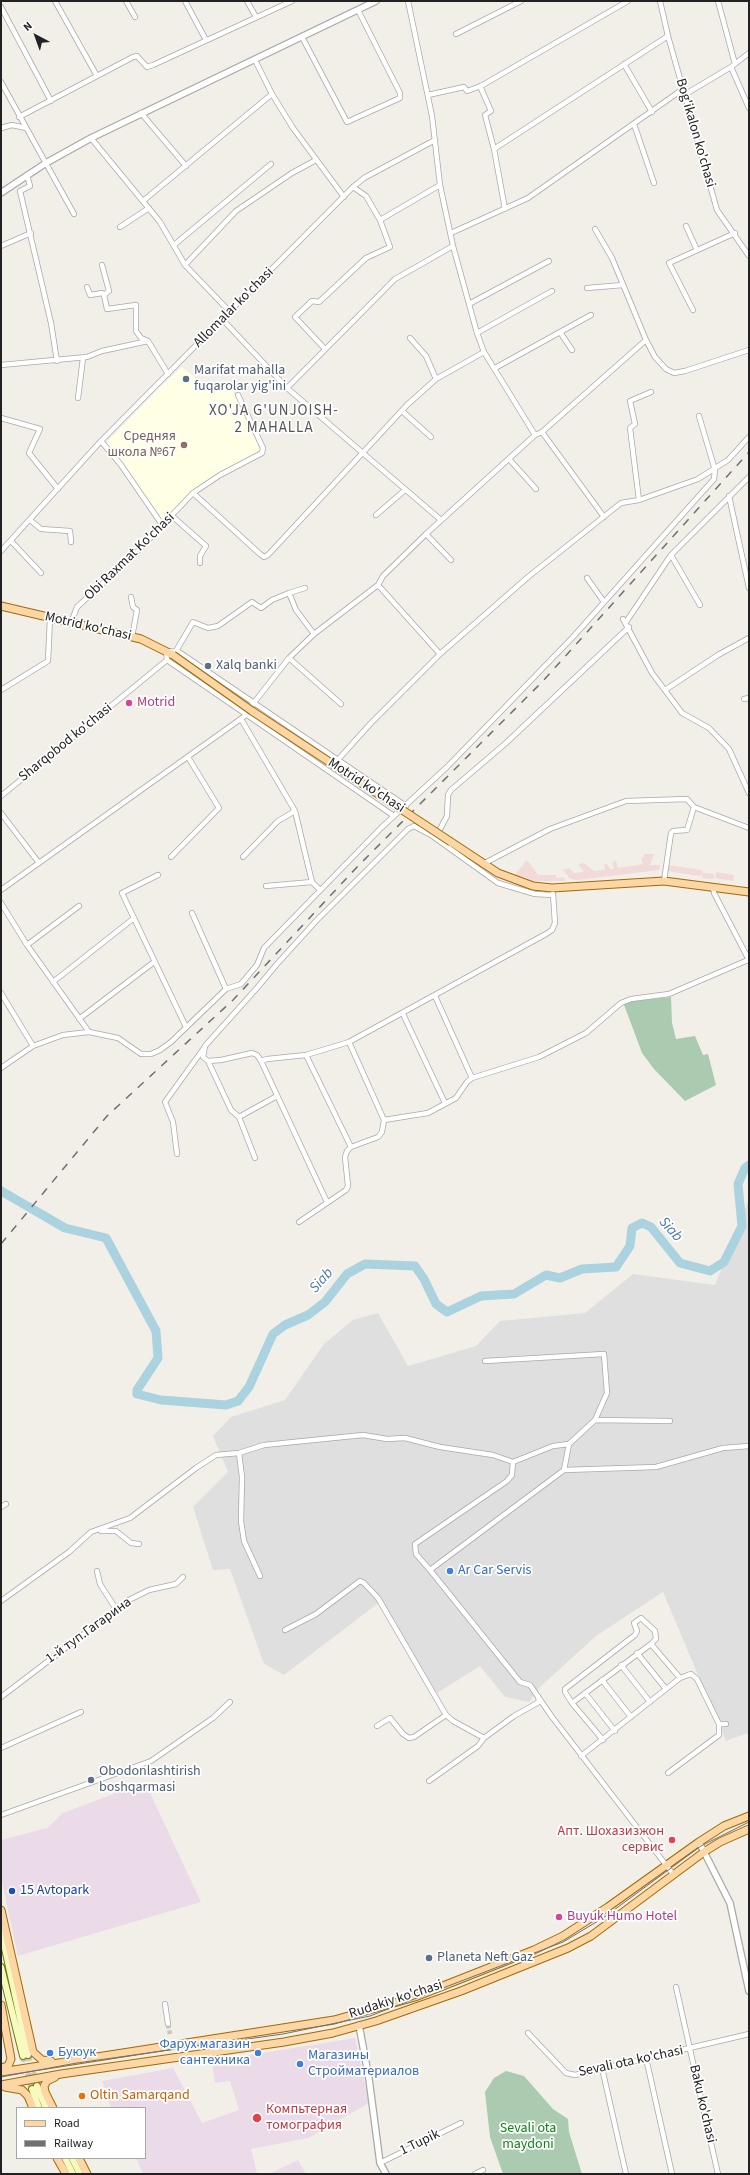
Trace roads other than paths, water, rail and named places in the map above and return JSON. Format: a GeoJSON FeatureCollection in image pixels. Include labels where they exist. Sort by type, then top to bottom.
{"type":"FeatureCollection","features":[{"type":"Feature","properties":{"kind":"main road","name":"Motrid ko'chasi"},"geometry":{"type":"LineString","coordinates":[[1,606],[132,637],[151,643],[166,651],[175,653],[249,711],[336,763],[498,874],[515,881],[552,892],[664,881],[749,892]]}},
{"type":"Feature","properties":{"kind":"main road","name":"Rudakiy ko'chasi"},"geometry":{"type":"LineString","coordinates":[[1,2072],[334,2020],[415,1997],[502,1963],[563,1936],[583,1924],[698,1842],[724,1826],[749,1816]]}},
{"type":"Feature","properties":{"kind":"main road","name":"Rudakiy ko'chasi"},"geometry":{"type":"LineString","coordinates":[[1,2086],[61,2074],[284,2042],[359,2026],[460,1991],[568,1948],[591,1936],[704,1852],[720,1842],[749,1830]]}},
{"type":"Feature","properties":{"kind":"main road"},"geometry":{"type":"LineString","coordinates":[[1,1910],[34,2052],[42,2060],[61,2062]]}},
{"type":"Feature","properties":{"kind":"main road"},"geometry":{"type":"LineString","coordinates":[[1,1930],[25,2055],[1,1967]]}},
{"type":"Feature","properties":{"kind":"main road"},"geometry":{"type":"LineString","coordinates":[[502,1963],[505,1973]]}},
{"type":"Feature","properties":{"kind":"main road"},"geometry":{"type":"LineString","coordinates":[[1,2005],[11,2059],[8,2066],[1,2068]]}},
{"type":"Feature","properties":{"kind":"main road"},"geometry":{"type":"LineString","coordinates":[[144,2050],[146,2063]]}},
{"type":"Feature","properties":{"kind":"main road"},"geometry":{"type":"LineString","coordinates":[[52,2107],[44,2086],[47,2081],[61,2074]]}},
{"type":"Feature","properties":{"kind":"main road"},"geometry":{"type":"LineString","coordinates":[[1,2086],[22,2090],[28,2096],[33,2107]]}},
{"type":"Feature","properties":{"kind":"main road"},"geometry":{"type":"LineString","coordinates":[[39,2107],[35,2088],[45,2107]]}},
{"type":"Feature","properties":{"kind":"main road"},"geometry":{"type":"LineString","coordinates":[[58,2159],[66,2174]]}},
{"type":"Feature","properties":{"kind":"main road"},"geometry":{"type":"LineString","coordinates":[[66,2159],[74,2174]]}},
{"type":"Feature","properties":{"kind":"main road"},"geometry":{"type":"LineString","coordinates":[[72,2159],[80,2174]]}},
{"type":"Feature","properties":{"kind":"main road"},"geometry":{"type":"LineString","coordinates":[[80,2159],[87,2174]]}},
{"type":"Feature","properties":{"kind":"street"},"geometry":{"type":"LineString","coordinates":[[55,1],[96,76]]}},
{"type":"Feature","properties":{"kind":"street"},"geometry":{"type":"LineString","coordinates":[[126,1],[135,17]]}},
{"type":"Feature","properties":{"kind":"street"},"geometry":{"type":"LineString","coordinates":[[186,1],[206,40]]}},
{"type":"Feature","properties":{"kind":"street"},"geometry":{"type":"LineString","coordinates":[[247,1],[256,17]]}},
{"type":"Feature","properties":{"kind":"street"},"geometry":{"type":"LineString","coordinates":[[20,117],[133,56],[137,56],[147,67],[292,1]]}},
{"type":"Feature","properties":{"kind":"street"},"geometry":{"type":"LineString","coordinates":[[1,193],[46,163],[91,138],[358,10],[364,4],[376,1]]}},
{"type":"Feature","properties":{"kind":"street"},"geometry":{"type":"LineString","coordinates":[[408,1],[428,96],[440,185],[453,246],[477,333],[484,352],[535,435]]}},
{"type":"Feature","properties":{"kind":"street"},"geometry":{"type":"LineString","coordinates":[[456,34],[521,1]]}},
{"type":"Feature","properties":{"kind":"street"},"geometry":{"type":"LineString","coordinates":[[428,96],[464,87],[467,91],[480,86],[628,1]]}},
{"type":"Feature","properties":{"kind":"street","name":"Bog'ikalon ko'chasi"},"geometry":{"type":"LineString","coordinates":[[660,1],[683,92],[717,210],[735,233],[749,256]]}},
{"type":"Feature","properties":{"kind":"street"},"geometry":{"type":"LineString","coordinates":[[718,1],[733,65],[749,108]]}},
{"type":"Feature","properties":{"kind":"street"},"geometry":{"type":"LineString","coordinates":[[1,8],[51,101]]}},
{"type":"Feature","properties":{"kind":"street"},"geometry":{"type":"LineString","coordinates":[[302,37],[347,122],[400,98],[400,93],[358,10]]}},
{"type":"Feature","properties":{"kind":"street"},"geometry":{"type":"LineString","coordinates":[[494,149],[668,36]]}},
{"type":"Feature","properties":{"kind":"street"},"geometry":{"type":"LineString","coordinates":[[451,233],[528,198],[652,112],[683,92],[733,65],[749,53]]}},
{"type":"Feature","properties":{"kind":"street"},"geometry":{"type":"LineString","coordinates":[[256,60],[272,94],[316,160],[344,197]]}},
{"type":"Feature","properties":{"kind":"street"},"geometry":{"type":"LineString","coordinates":[[624,64],[652,112]]}},
{"type":"Feature","properties":{"kind":"street"},"geometry":{"type":"LineString","coordinates":[[1,82],[74,214]]}},
{"type":"Feature","properties":{"kind":"street"},"geometry":{"type":"LineString","coordinates":[[480,86],[491,112],[484,115],[494,149],[505,209]]}},
{"type":"Feature","properties":{"kind":"street"},"geometry":{"type":"LineString","coordinates":[[143,201],[272,94]]}},
{"type":"Feature","properties":{"kind":"street"},"geometry":{"type":"LineString","coordinates":[[141,113],[186,166]]}},
{"type":"Feature","properties":{"kind":"street"},"geometry":{"type":"LineString","coordinates":[[1,128],[12,124],[26,128]]}},
{"type":"Feature","properties":{"kind":"street"},"geometry":{"type":"LineString","coordinates":[[634,124],[654,183]]}},
{"type":"Feature","properties":{"kind":"street"},"geometry":{"type":"LineString","coordinates":[[91,138],[149,208],[185,264],[231,313]]}},
{"type":"Feature","properties":{"kind":"street","name":"Allomalar ko'chasi"},"geometry":{"type":"LineString","coordinates":[[1,551],[12,541],[101,441],[222,320],[231,313],[354,187],[364,178],[435,140]]}},
{"type":"Feature","properties":{"kind":"street"},"geometry":{"type":"LineString","coordinates":[[185,264],[236,211],[292,173],[316,160]]}},
{"type":"Feature","properties":{"kind":"street"},"geometry":{"type":"LineString","coordinates":[[174,246],[271,164]]}},
{"type":"Feature","properties":{"kind":"street"},"geometry":{"type":"LineString","coordinates":[[27,175],[30,186],[20,191],[51,323],[57,361]]}},
{"type":"Feature","properties":{"kind":"street"},"geometry":{"type":"LineString","coordinates":[[380,220],[440,185]]}},
{"type":"Feature","properties":{"kind":"street"},"geometry":{"type":"LineString","coordinates":[[325,349],[295,317],[312,301],[319,302],[366,258],[390,247],[380,220],[366,196],[354,187]]}},
{"type":"Feature","properties":{"kind":"street"},"geometry":{"type":"LineString","coordinates":[[120,227],[149,208]]}},
{"type":"Feature","properties":{"kind":"street"},"geometry":{"type":"LineString","coordinates":[[686,226],[697,250]]}},
{"type":"Feature","properties":{"kind":"street"},"geometry":{"type":"LineString","coordinates":[[594,229],[612,258],[646,340],[655,357],[666,369],[674,373],[686,371],[749,350]]}},
{"type":"Feature","properties":{"kind":"street"},"geometry":{"type":"LineString","coordinates":[[1,246],[31,233]]}},
{"type":"Feature","properties":{"kind":"street"},"geometry":{"type":"LineString","coordinates":[[693,310],[669,263],[735,233]]}},
{"type":"Feature","properties":{"kind":"street"},"geometry":{"type":"LineString","coordinates":[[287,388],[395,279],[453,246]]}},
{"type":"Feature","properties":{"kind":"street"},"geometry":{"type":"LineString","coordinates":[[469,304],[549,261]]}},
{"type":"Feature","properties":{"kind":"street"},"geometry":{"type":"LineString","coordinates":[[102,265],[109,290],[104,295]]}},
{"type":"Feature","properties":{"kind":"street"},"geometry":{"type":"LineString","coordinates":[[587,288],[623,285]]}},
{"type":"Feature","properties":{"kind":"street"},"geometry":{"type":"LineString","coordinates":[[87,287],[90,295],[102,293],[104,295]]}},
{"type":"Feature","properties":{"kind":"street"},"geometry":{"type":"LineString","coordinates":[[477,333],[552,292]]}},
{"type":"Feature","properties":{"kind":"street"},"geometry":{"type":"LineString","coordinates":[[104,295],[107,309],[136,305],[136,331],[140,338],[148,341],[168,374]]}},
{"type":"Feature","properties":{"kind":"street"},"geometry":{"type":"LineString","coordinates":[[495,368],[591,315]]}},
{"type":"Feature","properties":{"kind":"street"},"geometry":{"type":"LineString","coordinates":[[222,320],[287,388],[363,455],[441,520]]}},
{"type":"Feature","properties":{"kind":"street"},"geometry":{"type":"LineString","coordinates":[[560,332],[572,350]]}},
{"type":"Feature","properties":{"kind":"street"},"geometry":{"type":"LineString","coordinates":[[410,338],[426,356],[436,379]]}},
{"type":"Feature","properties":{"kind":"street"},"geometry":{"type":"LineString","coordinates":[[1,890],[241,719],[249,711],[289,658],[314,634],[378,585],[383,576],[441,520],[535,435],[542,432],[646,340]]}},
{"type":"Feature","properties":{"kind":"street"},"geometry":{"type":"LineString","coordinates":[[1,365],[83,358],[102,351],[148,341]]}},
{"type":"Feature","properties":{"kind":"street"},"geometry":{"type":"LineString","coordinates":[[238,395],[262,448],[262,453],[220,475],[193,493],[264,557],[268,555],[363,455],[402,411],[436,379],[484,352]]}},
{"type":"Feature","properties":{"kind":"street"},"geometry":{"type":"LineString","coordinates":[[78,398],[83,358]]}},
{"type":"Feature","properties":{"kind":"street"},"geometry":{"type":"LineString","coordinates":[[639,500],[630,428],[635,424],[630,401],[651,392]]}},
{"type":"Feature","properties":{"kind":"street"},"geometry":{"type":"LineString","coordinates":[[402,411],[431,437]]}},
{"type":"Feature","properties":{"kind":"street"},"geometry":{"type":"LineString","coordinates":[[1,1068],[33,1046],[63,1035],[89,1032],[118,1038],[141,1054],[151,1054],[160,1050],[171,1042],[226,989],[241,984],[257,965],[264,948],[394,816],[447,767],[574,637],[714,479],[715,470],[699,416]]}},
{"type":"Feature","properties":{"kind":"street"},"geometry":{"type":"LineString","coordinates":[[1,418],[40,429],[29,453],[58,489]]}},
{"type":"Feature","properties":{"kind":"street"},"geometry":{"type":"LineString","coordinates":[[542,432],[604,517]]}},
{"type":"Feature","properties":{"kind":"street"},"geometry":{"type":"LineString","coordinates":[[336,763],[371,723],[440,654],[528,578],[621,503],[639,500],[686,483],[715,470],[728,460],[749,437]]}},
{"type":"Feature","properties":{"kind":"street"},"geometry":{"type":"LineString","coordinates":[[101,441],[121,465],[163,526]]}},
{"type":"Feature","properties":{"kind":"street"},"geometry":{"type":"LineString","coordinates":[[509,458],[536,489]]}},
{"type":"Feature","properties":{"kind":"street"},"geometry":{"type":"LineString","coordinates":[[749,477],[671,555],[625,620],[652,673],[682,713],[709,728],[730,749],[749,793]]}},
{"type":"Feature","properties":{"kind":"street"},"geometry":{"type":"LineString","coordinates":[[376,515],[405,490]]}},
{"type":"Feature","properties":{"kind":"street","name":"Obi Raxmat Ko'chasi"},"geometry":{"type":"LineString","coordinates":[[71,623],[77,607],[163,526],[193,493]]}},
{"type":"Feature","properties":{"kind":"street"},"geometry":{"type":"LineString","coordinates":[[729,496],[749,588]]}},
{"type":"Feature","properties":{"kind":"street"},"geometry":{"type":"LineString","coordinates":[[172,516],[206,546],[200,556],[200,563]]}},
{"type":"Feature","properties":{"kind":"street"},"geometry":{"type":"LineString","coordinates":[[30,520],[41,529],[70,531],[71,542]]}},
{"type":"Feature","properties":{"kind":"street"},"geometry":{"type":"LineString","coordinates":[[426,534],[452,560]]}},
{"type":"Feature","properties":{"kind":"street"},"geometry":{"type":"LineString","coordinates":[[12,541],[41,573]]}},
{"type":"Feature","properties":{"kind":"street"},"geometry":{"type":"LineString","coordinates":[[671,555],[700,605]]}},
{"type":"Feature","properties":{"kind":"street"},"geometry":{"type":"LineString","coordinates":[[587,578],[604,602]]}},
{"type":"Feature","properties":{"kind":"street"},"geometry":{"type":"LineString","coordinates":[[378,585],[440,654]]}},
{"type":"Feature","properties":{"kind":"street"},"geometry":{"type":"LineString","coordinates":[[305,588],[272,600],[261,608],[252,602],[218,626],[208,628],[193,622],[175,653],[254,703],[336,763],[406,806]]}},
{"type":"Feature","properties":{"kind":"street"},"geometry":{"type":"LineString","coordinates":[[290,593],[296,610],[314,634]]}},
{"type":"Feature","properties":{"kind":"street"},"geometry":{"type":"LineString","coordinates":[[131,597],[133,607],[137,610],[132,637]]}},
{"type":"Feature","properties":{"kind":"street"},"geometry":{"type":"LineString","coordinates":[[1,690],[48,661],[50,618]]}},
{"type":"Feature","properties":{"kind":"street"},"geometry":{"type":"LineString","coordinates":[[438,833],[447,816],[448,795],[451,790],[506,743],[629,628]]}},
{"type":"Feature","properties":{"kind":"street"},"geometry":{"type":"LineString","coordinates":[[665,690],[718,655],[749,638]]}},
{"type":"Feature","properties":{"kind":"street"},"geometry":{"type":"LineString","coordinates":[[166,651],[167,660],[249,711],[258,722],[394,816]]}},
{"type":"Feature","properties":{"kind":"street"},"geometry":{"type":"LineString","coordinates":[[289,658],[340,704]]}},
{"type":"Feature","properties":{"kind":"street","name":"Sharqobod ko'chasi"},"geometry":{"type":"LineString","coordinates":[[1,796],[167,660]]}},
{"type":"Feature","properties":{"kind":"street"},"geometry":{"type":"LineString","coordinates":[[258,722],[267,712]]}},
{"type":"Feature","properties":{"kind":"street"},"geometry":{"type":"LineString","coordinates":[[241,719],[295,811],[312,882],[320,890]]}},
{"type":"Feature","properties":{"kind":"street"},"geometry":{"type":"LineString","coordinates":[[171,856],[219,808],[188,757]]}},
{"type":"Feature","properties":{"kind":"street"},"geometry":{"type":"LineString","coordinates":[[483,864],[550,829],[626,801],[687,799],[694,807],[749,828]]}},
{"type":"Feature","properties":{"kind":"street"},"geometry":{"type":"LineString","coordinates":[[664,881],[671,833],[674,831],[687,830],[694,807]]}},
{"type":"Feature","properties":{"kind":"street"},"geometry":{"type":"LineString","coordinates":[[244,857],[278,821],[295,811]]}},
{"type":"Feature","properties":{"kind":"street"},"geometry":{"type":"LineString","coordinates":[[1,813],[39,863]]}},
{"type":"Feature","properties":{"kind":"street"},"geometry":{"type":"LineString","coordinates":[[177,1154],[173,1122],[165,1102],[205,1046],[316,921],[393,844],[414,826],[431,835],[498,883],[535,894],[552,892],[555,923],[552,930],[403,1014],[349,1042],[306,1054],[261,1061]]}},
{"type":"Feature","properties":{"kind":"street"},"geometry":{"type":"LineString","coordinates":[[158,875],[122,893],[186,1027]]}},
{"type":"Feature","properties":{"kind":"street"},"geometry":{"type":"LineString","coordinates":[[266,886],[312,882]]}},
{"type":"Feature","properties":{"kind":"street"},"geometry":{"type":"LineString","coordinates":[[384,1120],[428,1113],[456,1098],[467,1082],[472,1078],[539,1057],[586,1033],[621,1002],[631,999],[669,994],[748,960],[740,940],[714,893],[713,887]]}},
{"type":"Feature","properties":{"kind":"street"},"geometry":{"type":"LineString","coordinates":[[1,903],[27,945],[89,1032]]}},
{"type":"Feature","properties":{"kind":"street"},"geometry":{"type":"LineString","coordinates":[[27,945],[79,906]]}},
{"type":"Feature","properties":{"kind":"street"},"geometry":{"type":"LineString","coordinates":[[192,913],[226,989]]}},
{"type":"Feature","properties":{"kind":"street"},"geometry":{"type":"LineString","coordinates":[[53,982],[134,918]]}},
{"type":"Feature","properties":{"kind":"street"},"geometry":{"type":"LineString","coordinates":[[79,1019],[154,962]]}},
{"type":"Feature","properties":{"kind":"street"},"geometry":{"type":"LineString","coordinates":[[1,993],[33,1046]]}},
{"type":"Feature","properties":{"kind":"street"},"geometry":{"type":"LineString","coordinates":[[435,996],[472,1078]]}},
{"type":"Feature","properties":{"kind":"street"},"geometry":{"type":"LineString","coordinates":[[403,1014],[445,1103]]}},
{"type":"Feature","properties":{"kind":"street"},"geometry":{"type":"LineString","coordinates":[[299,1222],[346,1190],[348,1186],[345,1157],[351,1147],[378,1137],[382,1132],[384,1120],[349,1042]]}},
{"type":"Feature","properties":{"kind":"street"},"geometry":{"type":"LineString","coordinates":[[205,1046],[203,1057],[208,1061],[231,1110],[239,1117],[255,1158]]}},
{"type":"Feature","properties":{"kind":"street"},"geometry":{"type":"LineString","coordinates":[[208,1061],[252,1053],[257,1055],[327,1202]]}},
{"type":"Feature","properties":{"kind":"street"},"geometry":{"type":"LineString","coordinates":[[306,1054],[351,1147]]}},
{"type":"Feature","properties":{"kind":"street"},"geometry":{"type":"LineString","coordinates":[[239,1117],[277,1096]]}},
{"type":"Feature","properties":{"kind":"street"},"geometry":{"type":"LineString","coordinates":[[485,1361],[604,1354],[607,1393],[595,1420],[570,1444],[564,1470]]}},
{"type":"Feature","properties":{"kind":"street"},"geometry":{"type":"LineString","coordinates":[[595,1420],[670,1421]]}},
{"type":"Feature","properties":{"kind":"street"},"geometry":{"type":"LineString","coordinates":[[68,1552],[91,1532],[130,1518],[196,1468],[216,1455],[239,1453],[264,1445],[363,1435],[387,1439],[405,1438],[440,1447],[493,1455],[513,1462],[553,1446],[570,1444]]}},
{"type":"Feature","properties":{"kind":"street"},"geometry":{"type":"LineString","coordinates":[[430,1570],[564,1470],[656,1467],[723,1448],[749,1446]]}},
{"type":"Feature","properties":{"kind":"street"},"geometry":{"type":"LineString","coordinates":[[239,1453],[242,1477],[241,1521],[244,1542],[260,1576]]}},
{"type":"Feature","properties":{"kind":"street"},"geometry":{"type":"LineString","coordinates":[[513,1462],[512,1475],[507,1481],[415,1544],[416,1554],[520,1682],[530,1684],[581,1756],[674,1874]]}},
{"type":"Feature","properties":{"kind":"street"},"geometry":{"type":"LineString","coordinates":[[1,1507],[6,1504]]}},
{"type":"Feature","properties":{"kind":"street"},"geometry":{"type":"LineString","coordinates":[[1,1601],[92,1534],[106,1530],[116,1531],[131,1543],[139,1544]]}},
{"type":"Feature","properties":{"kind":"street"},"geometry":{"type":"LineString","coordinates":[[97,1571],[100,1584],[116,1609]]}},
{"type":"Feature","properties":{"kind":"street","name":"1-й туп.Гагарина"},"geometry":{"type":"LineString","coordinates":[[1,1697],[127,1601],[149,1590],[176,1584],[183,1577]]}},
{"type":"Feature","properties":{"kind":"street"},"geometry":{"type":"LineString","coordinates":[[285,1630],[316,1614],[360,1581],[364,1583],[378,1598],[446,1715],[453,1721],[484,1738]]}},
{"type":"Feature","properties":{"kind":"street"},"geometry":{"type":"LineString","coordinates":[[572,1703],[651,1644],[656,1639],[655,1631],[641,1618],[634,1623],[637,1631],[635,1635],[565,1689],[565,1692],[572,1703],[603,1740]]}},
{"type":"Feature","properties":{"kind":"street"},"geometry":{"type":"LineString","coordinates":[[651,1644],[680,1678]]}},
{"type":"Feature","properties":{"kind":"street"},"geometry":{"type":"LineString","coordinates":[[637,1653],[666,1689]]}},
{"type":"Feature","properties":{"kind":"street"},"geometry":{"type":"LineString","coordinates":[[621,1666],[650,1702]]}},
{"type":"Feature","properties":{"kind":"street"},"geometry":{"type":"LineString","coordinates":[[581,1756],[615,1731],[680,1678],[691,1674],[695,1676],[719,1724],[719,1735],[668,1773]]}},
{"type":"Feature","properties":{"kind":"street"},"geometry":{"type":"LineString","coordinates":[[602,1680],[632,1717]]}},
{"type":"Feature","properties":{"kind":"street"},"geometry":{"type":"LineString","coordinates":[[585,1693],[615,1731]]}},
{"type":"Feature","properties":{"kind":"street"},"geometry":{"type":"LineString","coordinates":[[429,1781],[478,1746],[484,1738],[514,1716],[539,1702],[538,1696]]}},
{"type":"Feature","properties":{"kind":"street"},"geometry":{"type":"LineString","coordinates":[[1,1815],[151,1761],[213,1718],[230,1702]]}},
{"type":"Feature","properties":{"kind":"street"},"geometry":{"type":"LineString","coordinates":[[1,1748],[81,1712]]}},
{"type":"Feature","properties":{"kind":"street"},"geometry":{"type":"LineString","coordinates":[[377,1726],[388,1717],[403,1734],[409,1738],[414,1737],[446,1715]]}},
{"type":"Feature","properties":{"kind":"street"},"geometry":{"type":"LineString","coordinates":[[719,1724],[726,1724]]}},
{"type":"Feature","properties":{"kind":"street"},"geometry":{"type":"LineString","coordinates":[[698,1842],[730,1902],[747,1968],[749,1991]]}},
{"type":"Feature","properties":{"kind":"street","name":"Baku ko'chasi"},"geometry":{"type":"LineString","coordinates":[[676,1987],[718,2174]]}},
{"type":"Feature","properties":{"kind":"street"},"geometry":{"type":"LineString","coordinates":[[165,2004],[168,2024]]}},
{"type":"Feature","properties":{"kind":"street"},"geometry":{"type":"LineString","coordinates":[[359,2026],[369,2079],[380,2163],[386,2174]]}},
{"type":"Feature","properties":{"kind":"street","name":"Sevali ota ko'chasi"},"geometry":{"type":"LineString","coordinates":[[528,2033],[566,2073],[575,2075],[646,2058],[690,2050],[749,2034]]}},
{"type":"Feature","properties":{"kind":"street"},"geometry":{"type":"LineString","coordinates":[[646,2058],[672,2174]]}},
{"type":"Feature","properties":{"kind":"street"},"geometry":{"type":"LineString","coordinates":[[602,2068],[626,2174]]}},
{"type":"Feature","properties":{"kind":"street","name":"1 Tupik"},"geometry":{"type":"LineString","coordinates":[[380,2163],[461,2123]]}},
{"type":"Feature","properties":{"kind":"street"},"geometry":{"type":"LineString","coordinates":[[475,2174],[484,2170]]}},
{"type":"Feature","properties":{"kind":"waterway","name":"Siab"},"geometry":{"type":"LineString","coordinates":[[1,1191],[65,1228],[106,1238],[156,1331],[158,1358],[137,1390],[137,1394],[161,1400],[226,1405],[238,1401],[249,1387],[273,1334],[285,1325],[308,1315],[325,1302],[347,1274],[365,1264],[415,1266],[424,1279],[436,1304],[447,1312],[481,1296],[514,1294],[546,1275],[560,1278],[582,1269],[616,1267],[630,1246],[632,1228],[642,1223],[651,1227],[680,1263],[710,1271],[724,1262],[742,1226],[738,1184],[745,1168],[749,1165]]}},
{"type":"Feature","properties":{"kind":"tunnel"},"geometry":{"type":"LineString","coordinates":[[168,2024],[170,2034]]}},
{"type":"Feature","properties":{"kind":"tunnel"},"geometry":{"type":"LineString","coordinates":[[28,2055],[36,2082]]}},
{"type":"Feature","properties":{"kind":"tunnel"},"geometry":{"type":"LineString","coordinates":[[23,2056],[32,2089]]}},
{"type":"Feature","properties":{"kind":"tram line"},"geometry":{"type":"LineString","coordinates":[[1,2077],[77,2063],[283,2034],[370,2016],[563,1942],[603,1918],[701,1846],[749,1822]]}},
{"type":"Feature","properties":{"kind":"railway"},"geometry":{"type":"LineString","coordinates":[[1,1244],[107,1116],[233,1000],[358,866],[543,681],[749,452]]}},
{"type":"Feature","properties":{"kind":"place","name":"Marifat mahalla fuqarolar yig'ini"},"geometry":{"type":"Point","coordinates":[186,379]}},
{"type":"Feature","properties":{"kind":"place","name":"Средняя школа №67"},"geometry":{"type":"Point","coordinates":[184,445]}},
{"type":"Feature","properties":{"kind":"place","name":"Xalq banki"},"geometry":{"type":"Point","coordinates":[208,666]}},
{"type":"Feature","properties":{"kind":"place","name":"Motrid"},"geometry":{"type":"Point","coordinates":[129,703]}},
{"type":"Feature","properties":{"kind":"place","name":"Ar Car Servis"},"geometry":{"type":"Point","coordinates":[450,1571]}},
{"type":"Feature","properties":{"kind":"place","name":"Obodonlashtirish boshqarmasi"},"geometry":{"type":"Point","coordinates":[91,1780]}},
{"type":"Feature","properties":{"kind":"place","name":"Апт. Шохазизжон сервис"},"geometry":{"type":"Point","coordinates":[672,1840]}},
{"type":"Feature","properties":{"kind":"place","name":"15 Avtopark"},"geometry":{"type":"Point","coordinates":[12,1891]}},
{"type":"Feature","properties":{"kind":"place","name":"Buyuk Humo Hotel"},"geometry":{"type":"Point","coordinates":[559,1917]}},
{"type":"Feature","properties":{"kind":"place","name":"Planeta Neft Gaz"},"geometry":{"type":"Point","coordinates":[429,1958]}},
{"type":"Feature","properties":{"kind":"place","name":"Буюук"},"geometry":{"type":"Point","coordinates":[50,2053]}},
{"type":"Feature","properties":{"kind":"place","name":"Фарух магазин сантехника"},"geometry":{"type":"Point","coordinates":[258,2053]}},
{"type":"Feature","properties":{"kind":"place","name":"Магазины Стройматериалов"},"geometry":{"type":"Point","coordinates":[300,2064]}},
{"type":"Feature","properties":{"kind":"place","name":"Oltin Samarqand"},"geometry":{"type":"Point","coordinates":[82,2096]}},
{"type":"Feature","properties":{"kind":"place","name":"Компьтерная томография"},"geometry":{"type":"Point","coordinates":[257,2118]}},
{"type":"Feature","properties":{"kind":"district","name":"XO'JA G'UNJOISH- 2 MAHALLA"},"geometry":{"type":"Point","coordinates":[274,420]}},
{"type":"Feature","properties":{"kind":"park label","name":"Sevali ota maydoni"},"geometry":{"type":"Point","coordinates":[528,2138]}}]}
